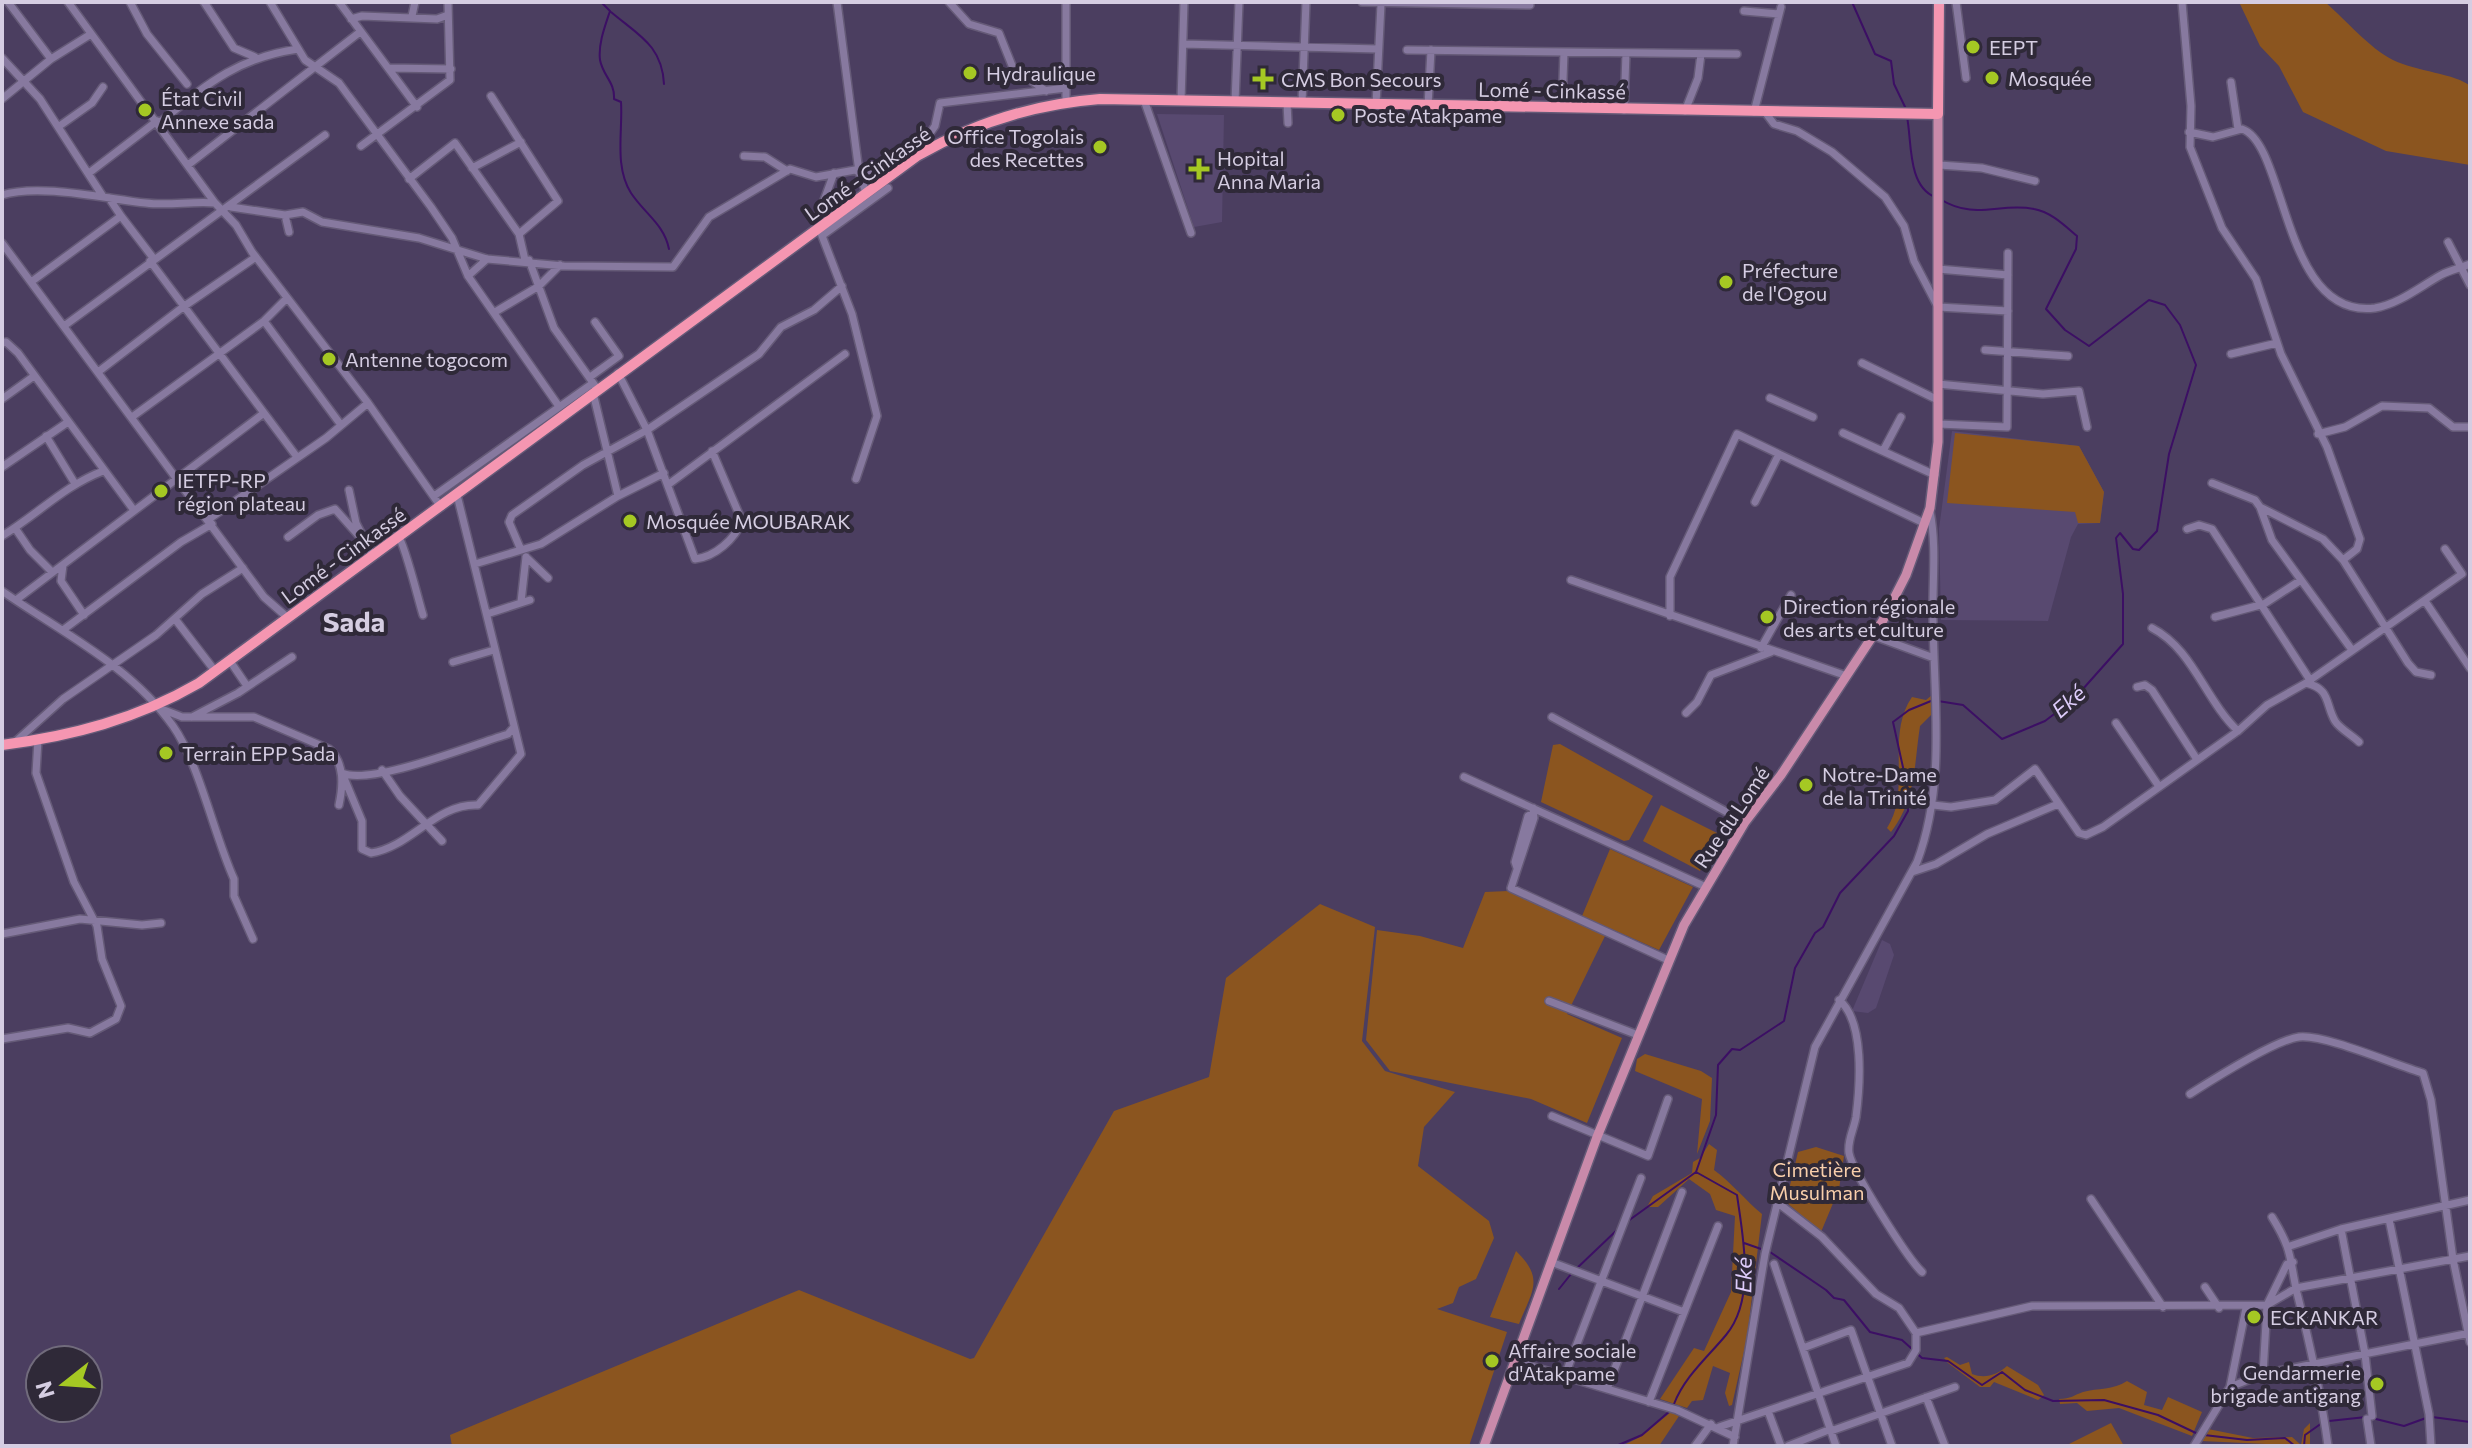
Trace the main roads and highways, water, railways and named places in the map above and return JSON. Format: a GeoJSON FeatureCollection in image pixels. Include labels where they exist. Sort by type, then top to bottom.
{"type":"FeatureCollection","features":[{"type":"Feature","properties":{"kind":"highway"},"geometry":{"type":"LineString","coordinates":[[1938,114],[1939,2]]}},
{"type":"Feature","properties":{"kind":"highway","name":"Lomé - Cinkassé"},"geometry":{"type":"LineString","coordinates":[[7,745],[90,729],[159,706],[230,661],[370,550],[398,536],[457,495],[521,438],[593,385],[618,373],[821,232],[866,193],[917,156],[965,131],[1027,109],[1066,103],[1144,100],[1938,114]]}},
{"type":"Feature","properties":{"kind":"main road","name":"Rue du Lomé"},"geometry":{"type":"LineString","coordinates":[[1484,1446],[1597,1137],[1668,960],[1745,822],[1781,775],[1844,675],[1874,636],[1906,575],[1930,508],[1938,424],[1938,114]]}},
{"type":"Feature","properties":{"kind":"waterway"},"geometry":{"type":"LineString","coordinates":[[601,2],[610,11],[601,41],[600,60],[613,88],[614,99],[621,102],[620,148],[626,183],[658,226],[669,249]]}},
{"type":"Feature","properties":{"kind":"waterway","name":"Eké"},"geometry":{"type":"LineString","coordinates":[[1852,2],[1875,54],[1891,61],[1894,84],[1907,111]]}},
{"type":"Feature","properties":{"kind":"waterway"},"geometry":{"type":"LineString","coordinates":[[611,12],[653,50],[659,60],[664,84]]}},
{"type":"Feature","properties":{"kind":"waterway","name":"Eké"},"geometry":{"type":"LineString","coordinates":[[1907,117],[1915,173],[1926,191],[1935,197]]}},
{"type":"Feature","properties":{"kind":"waterway","name":"Eké"},"geometry":{"type":"LineString","coordinates":[[1938,701],[1963,705],[2002,739],[2045,721],[2074,699],[2123,644],[2123,594],[2116,538],[2120,533],[2133,549],[2139,550],[2157,531],[2169,454],[2196,365],[2180,325],[2165,305],[2149,300],[2089,346],[2065,330],[2046,309],[2076,249],[2077,236],[2052,216],[2022,207],[1965,209],[1940,199]]}},
{"type":"Feature","properties":{"kind":"waterway","name":"Eké"},"geometry":{"type":"LineString","coordinates":[[1674,1404],[1690,1376],[1735,1320],[1744,1286],[1744,1249],[1737,1195],[1696,1172],[1716,1115],[1718,1065],[1732,1049],[1740,1050],[1784,1021],[1795,968],[1815,933],[1823,927],[1840,893],[1894,836],[1908,811],[1908,790],[1893,722],[1909,710],[1931,701]]}},
{"type":"Feature","properties":{"kind":"waterway"},"geometry":{"type":"LineString","coordinates":[[1628,1221],[1696,1172]]}},
{"type":"Feature","properties":{"kind":"waterway"},"geometry":{"type":"LineString","coordinates":[[1575,1270],[1617,1230]]}},
{"type":"Feature","properties":{"kind":"waterway"},"geometry":{"type":"LineString","coordinates":[[1744,1243],[1764,1250]]}},
{"type":"Feature","properties":{"kind":"waterway"},"geometry":{"type":"LineString","coordinates":[[1770,1252],[1834,1298],[1844,1300],[1870,1332],[1902,1340],[1922,1358],[1948,1361],[1982,1385],[2002,1372],[2025,1390],[2053,1401],[2104,1400],[2158,1415],[2198,1434]]}},
{"type":"Feature","properties":{"kind":"waterway"},"geometry":{"type":"LineString","coordinates":[[1559,1289],[1571,1274]]}},
{"type":"Feature","properties":{"kind":"waterway","name":"Eké"},"geometry":{"type":"LineString","coordinates":[[1616,1446],[1642,1435],[1671,1410]]}},
{"type":"Feature","properties":{"kind":"waterway"},"geometry":{"type":"LineString","coordinates":[[2329,1421],[2366,1417]]}},
{"type":"Feature","properties":{"kind":"waterway"},"geometry":{"type":"LineString","coordinates":[[2432,1417],[2470,1422]]}},
{"type":"Feature","properties":{"kind":"waterway"},"geometry":{"type":"LineString","coordinates":[[2372,1418],[2404,1426],[2426,1418]]}},
{"type":"Feature","properties":{"kind":"waterway"},"geometry":{"type":"LineString","coordinates":[[2304,1446],[2305,1435],[2322,1423]]}},
{"type":"Feature","properties":{"kind":"waterway"},"geometry":{"type":"LineString","coordinates":[[2204,1435],[2247,1440],[2285,1438],[2295,1446]]}},
{"type":"Feature","properties":{"kind":"place","name":"EEPT"},"geometry":{"type":"Point","coordinates":[1973,47]}},
{"type":"Feature","properties":{"kind":"place","name":"Hydraulique"},"geometry":{"type":"Point","coordinates":[970,73]}},
{"type":"Feature","properties":{"kind":"place","name":"Mosquée"},"geometry":{"type":"Point","coordinates":[1992,78]}},
{"type":"Feature","properties":{"kind":"place","name":"CMS Bon Secours"},"geometry":{"type":"Point","coordinates":[1263,79]}},
{"type":"Feature","properties":{"kind":"place","name":"État Civil Annexe sada"},"geometry":{"type":"Point","coordinates":[145,110]}},
{"type":"Feature","properties":{"kind":"place","name":"Poste Atakpame"},"geometry":{"type":"Point","coordinates":[1338,115]}},
{"type":"Feature","properties":{"kind":"place","name":"Office Togolais des Recettes"},"geometry":{"type":"Point","coordinates":[1100,147]}},
{"type":"Feature","properties":{"kind":"place","name":"Hopital Anna Maria"},"geometry":{"type":"Point","coordinates":[1199,169]}},
{"type":"Feature","properties":{"kind":"place","name":"Préfecture de l'Ogou"},"geometry":{"type":"Point","coordinates":[1726,282]}},
{"type":"Feature","properties":{"kind":"place","name":"Antenne togocom"},"geometry":{"type":"Point","coordinates":[329,359]}},
{"type":"Feature","properties":{"kind":"place","name":"IETFP-RP région plateau"},"geometry":{"type":"Point","coordinates":[161,491]}},
{"type":"Feature","properties":{"kind":"place","name":"Mosquée MOUBARAK"},"geometry":{"type":"Point","coordinates":[630,521]}},
{"type":"Feature","properties":{"kind":"place","name":"Direction régionale des arts et culture"},"geometry":{"type":"Point","coordinates":[1767,617]}},
{"type":"Feature","properties":{"kind":"place","name":"Terrain EPP Sada"},"geometry":{"type":"Point","coordinates":[166,753]}},
{"type":"Feature","properties":{"kind":"place","name":"Notre-Dame de la Trinité"},"geometry":{"type":"Point","coordinates":[1806,785]}},
{"type":"Feature","properties":{"kind":"place","name":"ECKANKAR"},"geometry":{"type":"Point","coordinates":[2254,1317]}},
{"type":"Feature","properties":{"kind":"place","name":"Affaire sociale d'Atakpame"},"geometry":{"type":"Point","coordinates":[1492,1361]}},
{"type":"Feature","properties":{"kind":"place","name":"Gendarmerie brigade antigang"},"geometry":{"type":"Point","coordinates":[2377,1384]}},
{"type":"Feature","properties":{"kind":"district","name":"Sada"},"geometry":{"type":"Point","coordinates":[354,621]}},
{"type":"Feature","properties":{"kind":"park label","name":"Cimetière Musulman"},"geometry":{"type":"Point","coordinates":[1817,1180]}}]}
